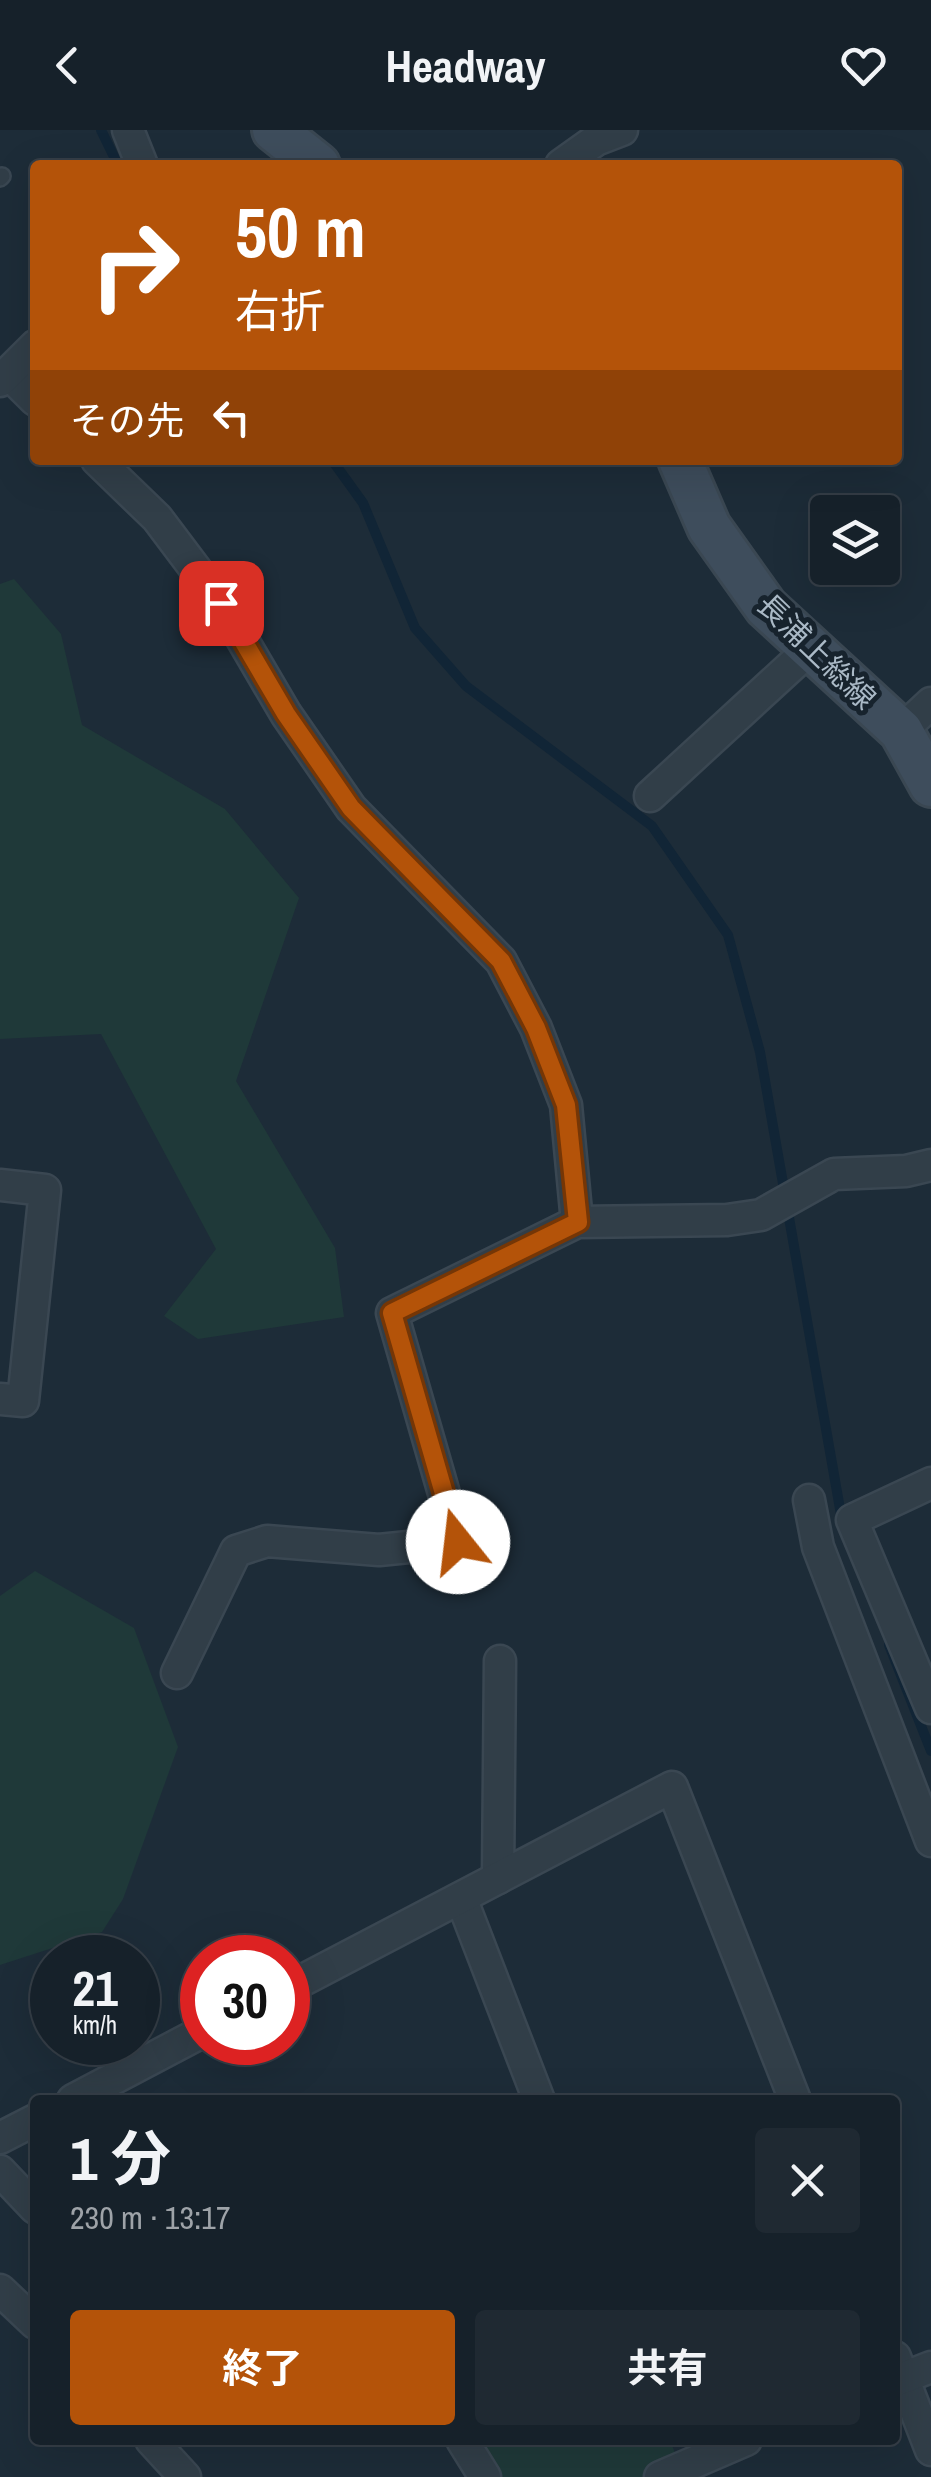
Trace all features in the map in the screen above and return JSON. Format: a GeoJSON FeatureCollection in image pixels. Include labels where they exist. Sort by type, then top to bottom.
{"type":"FeatureCollection","features":[{"type":"Feature","properties":{"kind":"main road"},"geometry":{"type":"LineString","coordinates":[[274,130],[312,160]]}},
{"type":"Feature","properties":{"kind":"main road","name":"長浦上総線"},"geometry":{"type":"LineString","coordinates":[[682,465],[709,526],[766,607],[812,647],[916,717],[931,785]]}},
{"type":"Feature","properties":{"kind":"street"},"geometry":{"type":"LineString","coordinates":[[128,130],[140,160]]}},
{"type":"Feature","properties":{"kind":"street"},"geometry":{"type":"LineString","coordinates":[[569,160],[596,140],[622,130]]}},
{"type":"Feature","properties":{"kind":"street"},"geometry":{"type":"LineString","coordinates":[[14,364],[30,391]]}},
{"type":"Feature","properties":{"kind":"street"},"geometry":{"type":"LineString","coordinates":[[102,465],[156,518],[221,603],[286,714],[351,808],[501,961],[536,1028],[566,1105],[578,1222]]}},
{"type":"Feature","properties":{"kind":"street"},"geometry":{"type":"LineString","coordinates":[[650,796],[812,647]]}},
{"type":"Feature","properties":{"kind":"street"},"geometry":{"type":"LineString","coordinates":[[177,1673],[236,1552],[266,1542],[379,1550],[458,1542],[392,1313],[578,1222],[727,1220],[761,1215],[834,1174],[906,1171],[931,1165]]}},
{"type":"Feature","properties":{"kind":"street"},"geometry":{"type":"LineString","coordinates":[[0,1185],[45,1190],[23,1401],[0,1398]]}},
{"type":"Feature","properties":{"kind":"street"},"geometry":{"type":"LineString","coordinates":[[931,1483],[852,1520],[931,1708]]}},
{"type":"Feature","properties":{"kind":"street"},"geometry":{"type":"LineString","coordinates":[[810,1500],[818,1547],[931,1840]]}},
{"type":"Feature","properties":{"kind":"street"},"geometry":{"type":"LineString","coordinates":[[498,1878],[500,1661]]}},
{"type":"Feature","properties":{"kind":"street"},"geometry":{"type":"LineString","coordinates":[[310,1977],[672,1787],[792,2095]]}},
{"type":"Feature","properties":{"kind":"street"},"geometry":{"type":"LineString","coordinates":[[461,1898],[537,2095]]}},
{"type":"Feature","properties":{"kind":"street"},"geometry":{"type":"LineString","coordinates":[[82,2095],[180,2044]]}},
{"type":"Feature","properties":{"kind":"street"},"geometry":{"type":"LineString","coordinates":[[0,2138],[30,2123]]}},
{"type":"Feature","properties":{"kind":"street"},"geometry":{"type":"LineString","coordinates":[[0,2171],[30,2203]]}},
{"type":"Feature","properties":{"kind":"street"},"geometry":{"type":"LineString","coordinates":[[0,2290],[30,2319]]}},
{"type":"Feature","properties":{"kind":"street"},"geometry":{"type":"LineString","coordinates":[[906,2371],[931,2450]]}},
{"type":"Feature","properties":{"kind":"street"},"geometry":{"type":"LineString","coordinates":[[155,2445],[184,2477]]}},
{"type":"Feature","properties":{"kind":"street"},"geometry":{"type":"LineString","coordinates":[[465,2445],[485,2477]]}},
{"type":"Feature","properties":{"kind":"street"},"geometry":{"type":"LineString","coordinates":[[673,2465],[731,2445]]}},
{"type":"Feature","properties":{"kind":"green space"},"geometry":{"type":"Polygon","coordinates":[[[14,579],[61,634],[82,725],[225,809],[299,898],[236,1081],[335,1248],[344,1317],[198,1339],[164,1316],[216,1249],[101,1034],[0,1039],[0,584],[14,579]]]}},
{"type":"Feature","properties":{"kind":"green space"},"geometry":{"type":"Polygon","coordinates":[[[35,1571],[134,1628],[178,1747],[123,1899],[102,1932],[30,1935],[30,1955],[0,1965],[0,1596],[35,1571]]]}},
{"type":"Feature","properties":{"kind":"green space"},"geometry":{"type":"Polygon","coordinates":[[[465,2445],[672,2445],[680,2466],[660,2477],[485,2477],[465,2445]]]}},
{"type":"Feature","properties":{"kind":"waterway"},"geometry":{"type":"LineString","coordinates":[[101,130],[116,160]]}},
{"type":"Feature","properties":{"kind":"waterway"},"geometry":{"type":"LineString","coordinates":[[336,465],[363,503],[415,628],[466,686],[652,826],[728,935],[760,1052],[843,1526]]}},
{"type":"Feature","properties":{"kind":"waterway"},"geometry":{"type":"LineString","coordinates":[[889,1645],[931,1751]]}},
{"type":"Feature","properties":{"kind":"route"},"geometry":{"type":"LineString","coordinates":[[221,603],[286,714],[351,808],[501,961],[536,1028],[566,1105],[578,1222],[392,1313],[458,1542]]}}]}
